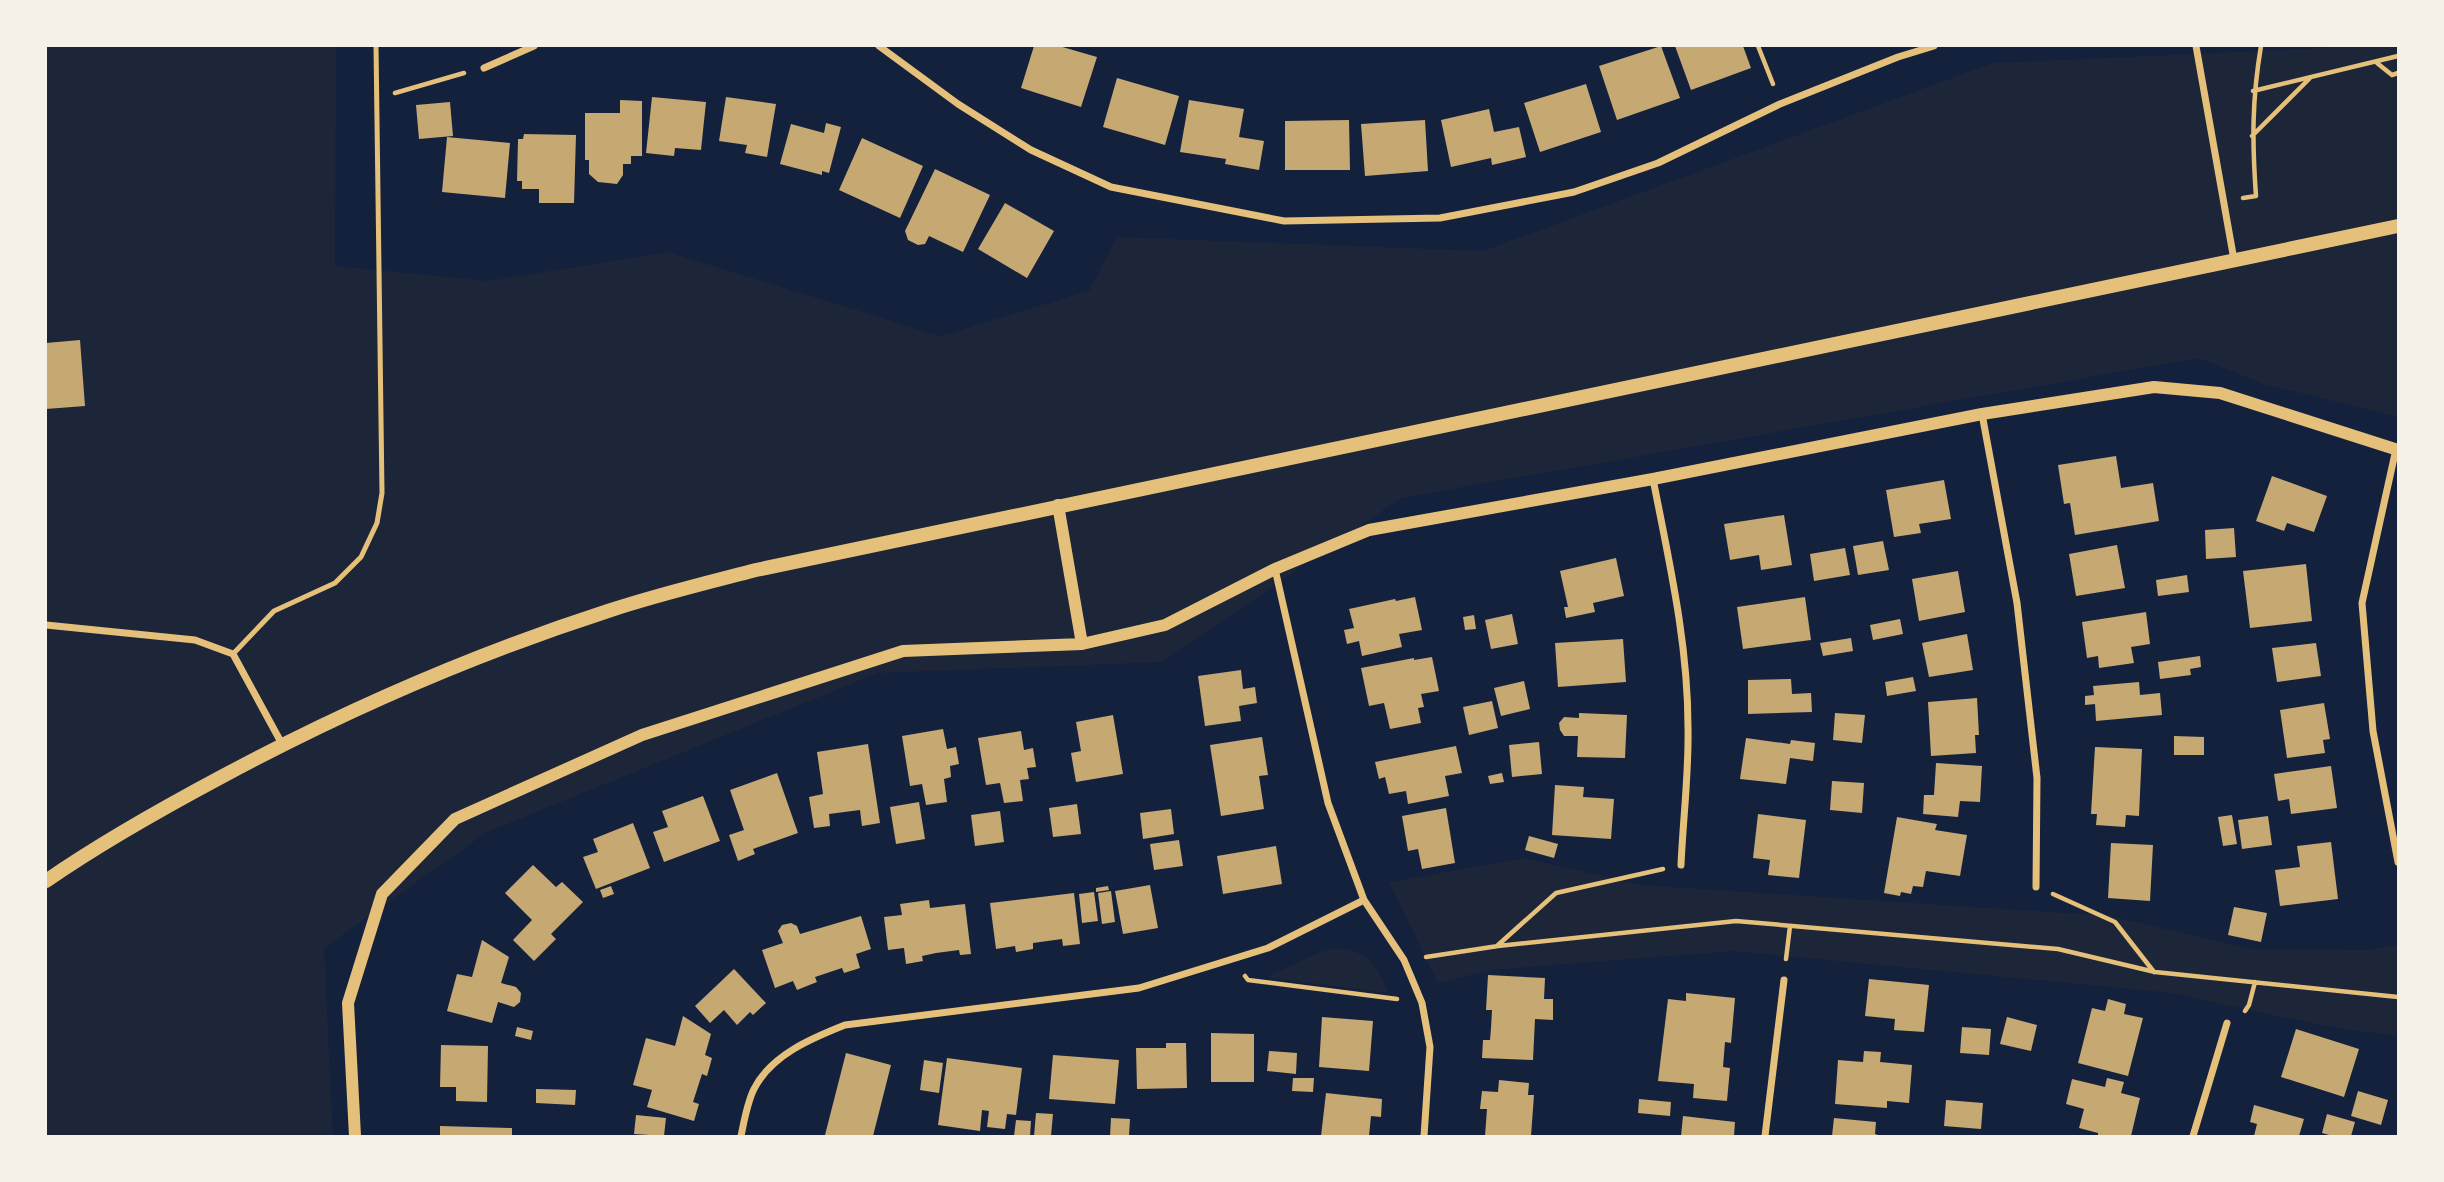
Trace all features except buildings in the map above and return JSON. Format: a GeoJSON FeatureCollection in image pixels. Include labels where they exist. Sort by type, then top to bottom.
{"type":"FeatureCollection","features":[{"type":"Feature","properties":{"kind":"main road"},"geometry":{"type":"LineString","coordinates":[[46,881],[162,809],[282,744],[400,689],[609,611],[756,570],[2399,226]]}},
{"type":"Feature","properties":{"kind":"street"},"geometry":{"type":"LineString","coordinates":[[484,68],[534,46]]}},
{"type":"Feature","properties":{"kind":"street"},"geometry":{"type":"LineString","coordinates":[[879,46],[958,103],[1031,150],[1111,187],[1284,221],[1440,218],[1574,191],[1658,163],[1780,103],[1898,57],[1934,46]]}},
{"type":"Feature","properties":{"kind":"street"},"geometry":{"type":"LineString","coordinates":[[2196,46],[2234,260]]}},
{"type":"Feature","properties":{"kind":"street"},"geometry":{"type":"LineString","coordinates":[[355,1136],[348,1003],[382,894],[455,819],[642,734],[903,651],[1082,644],[1165,625],[1275,569],[1369,530],[1653,479],[1982,414],[2154,387],[2220,393],[2397,449],[2362,603],[2373,731],[2399,862]]}},
{"type":"Feature","properties":{"kind":"street"},"geometry":{"type":"LineString","coordinates":[[1982,414],[2017,603],[2037,778],[2036,887]]}},
{"type":"Feature","properties":{"kind":"street"},"geometry":{"type":"LineString","coordinates":[[1653,479],[1684,650],[1688,727],[1681,865]]}},
{"type":"Feature","properties":{"kind":"street"},"geometry":{"type":"LineString","coordinates":[[1058,505],[1082,644]]}},
{"type":"Feature","properties":{"kind":"street"},"geometry":{"type":"LineString","coordinates":[[1275,569],[1328,803],[1364,900],[1404,960],[1422,1003],[1430,1047],[1424,1136]]}},
{"type":"Feature","properties":{"kind":"street"},"geometry":{"type":"LineString","coordinates":[[46,625],[195,640],[233,654],[282,744]]}},
{"type":"Feature","properties":{"kind":"street"},"geometry":{"type":"LineString","coordinates":[[741,1136],[754,1089],[771,1067],[806,1040],[845,1025],[1139,988],[1268,948],[1364,900]]}},
{"type":"Feature","properties":{"kind":"street"},"geometry":{"type":"LineString","coordinates":[[1765,1136],[1784,980]]}},
{"type":"Feature","properties":{"kind":"street"},"geometry":{"type":"LineString","coordinates":[[2193,1136],[2227,1023]]}},
{"type":"Feature","properties":{"kind":"lane"},"geometry":{"type":"LineString","coordinates":[[233,654],[274,611],[335,583],[361,557],[377,523],[382,493],[376,46]]}},
{"type":"Feature","properties":{"kind":"path"},"geometry":{"type":"LineString","coordinates":[[1758,46],[1780,103]]}},
{"type":"Feature","properties":{"kind":"path"},"geometry":{"type":"LineString","coordinates":[[2223,203],[2256,195],[2252,136],[2253,91],[2260,46]]}},
{"type":"Feature","properties":{"kind":"path"},"geometry":{"type":"LineString","coordinates":[[2253,91],[2399,56]]}},
{"type":"Feature","properties":{"kind":"path"},"geometry":{"type":"LineString","coordinates":[[2377,62],[2392,75],[2399,73]]}},
{"type":"Feature","properties":{"kind":"path"},"geometry":{"type":"LineString","coordinates":[[377,98],[484,68]]}},
{"type":"Feature","properties":{"kind":"path"},"geometry":{"type":"LineString","coordinates":[[2252,136],[2311,78]]}},
{"type":"Feature","properties":{"kind":"path"},"geometry":{"type":"LineString","coordinates":[[1498,946],[1556,893],[1681,865]]}},
{"type":"Feature","properties":{"kind":"path"},"geometry":{"type":"LineString","coordinates":[[2036,887],[2115,922],[2155,972]]}},
{"type":"Feature","properties":{"kind":"path"},"geometry":{"type":"LineString","coordinates":[[1404,960],[1498,946],[1736,921],[2058,949],[2155,972],[2399,997]]}},
{"type":"Feature","properties":{"kind":"path"},"geometry":{"type":"LineString","coordinates":[[1784,980],[1790,926]]}},
{"type":"Feature","properties":{"kind":"path"},"geometry":{"type":"LineString","coordinates":[[1233,959],[1248,980],[1422,1003]]}},
{"type":"Feature","properties":{"kind":"path"},"geometry":{"type":"LineString","coordinates":[[2227,1023],[2249,1005],[2255,982]]}},
{"type":"Feature","properties":{"kind":"shaded area"},"geometry":{"type":"Polygon","coordinates":[[[46,46],[336,46],[335,266],[488,281],[668,252],[940,336],[1089,291],[1117,237],[1483,251],[1993,63],[2336,46],[2398,46],[2398,417],[2264,384],[2199,358],[1401,498],[1163,662],[878,673],[487,832],[324,948],[333,1136],[46,1136],[46,46]]]}},
{"type":"Feature","properties":{"kind":"shaded area"},"geometry":{"type":"Polygon","coordinates":[[[1525,858],[1641,885],[2110,916],[2250,949],[2369,950],[2398,945],[2398,1036],[2343,1029],[2172,993],[1733,951],[1490,970],[1438,983],[1389,882],[1525,858]]]}},
{"type":"Feature","properties":{"kind":"shaded area"},"geometry":{"type":"Polygon","coordinates":[[[1335,948],[1356,952],[1370,961],[1389,993],[1267,977],[1318,953],[1335,948]]]}}]}
